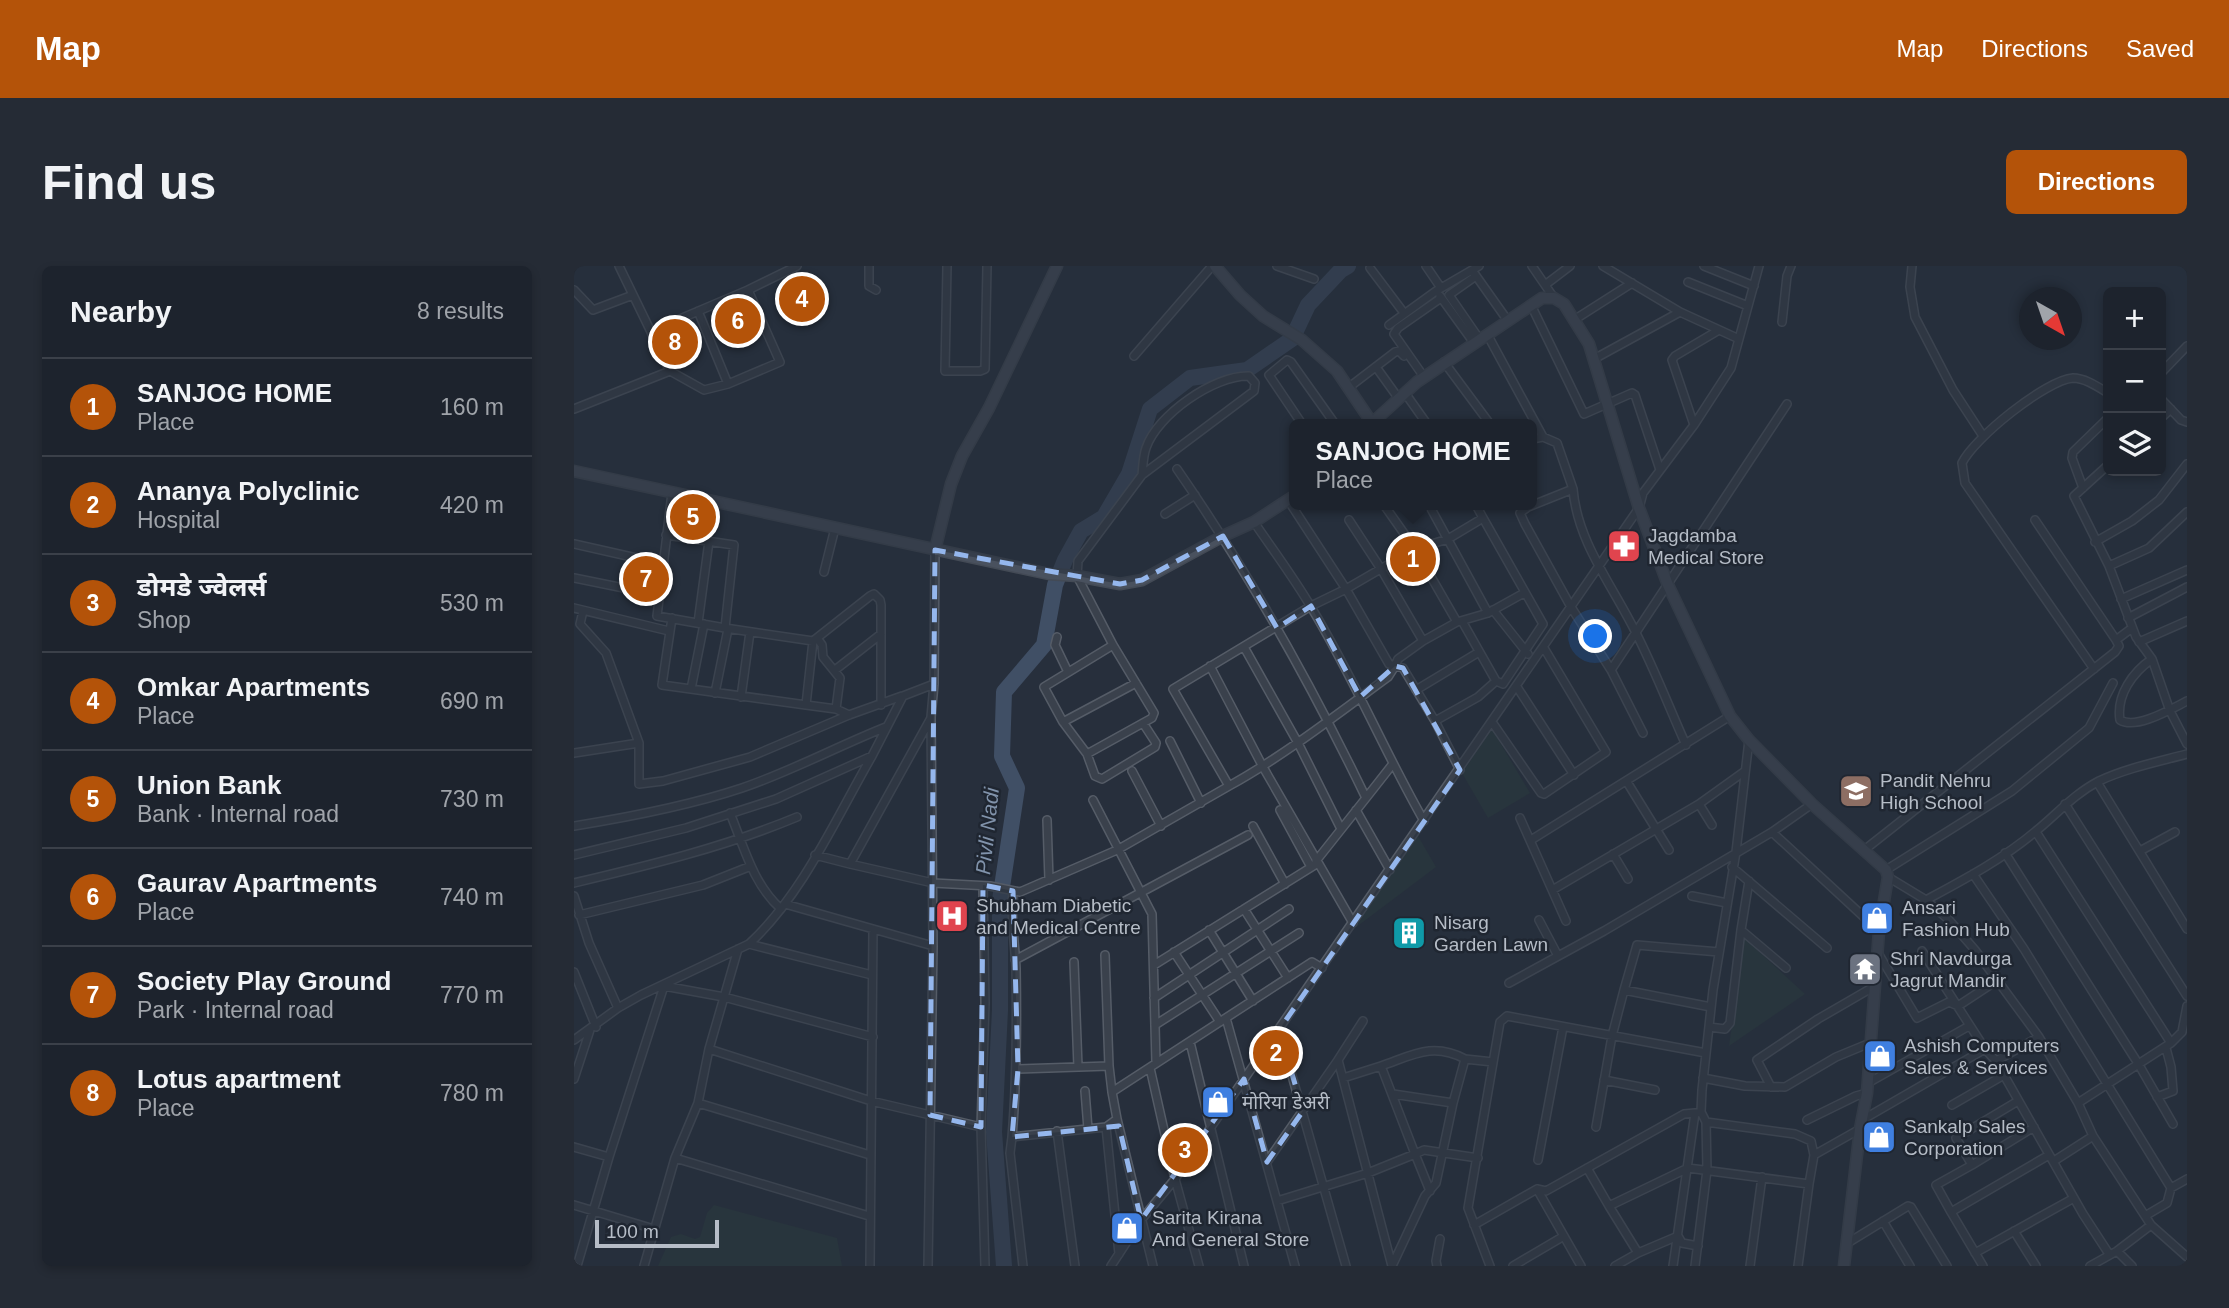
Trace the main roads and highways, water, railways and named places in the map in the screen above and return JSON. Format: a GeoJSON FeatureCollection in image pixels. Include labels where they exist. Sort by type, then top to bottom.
{"type":"FeatureCollection","features":[{"type":"Feature","properties":{"kind":"waterway","name":"Pivli Nadi"},"geometry":{"type":"LineString","coordinates":[[1004,1266],[994,1132],[1000,1010],[1000,900],[1017,788],[1002,756],[1004,692],[1044,645],[1055,585],[1065,560],[1081,531],[1104,517],[1129,474],[1150,409],[1190,378],[1247,370],[1292,339],[1308,305],[1348,266]]}},
{"type":"Feature","properties":{"kind":"place","name":"Omkar Apartments"},"geometry":{"type":"Point","coordinates":[802,299]}},
{"type":"Feature","properties":{"kind":"place","name":"Gaurav Apartments"},"geometry":{"type":"Point","coordinates":[738,321]}},
{"type":"Feature","properties":{"kind":"place","name":"Lotus apartment"},"geometry":{"type":"Point","coordinates":[675,342]}},
{"type":"Feature","properties":{"kind":"place","name":"Union Bank"},"geometry":{"type":"Point","coordinates":[693,517]}},
{"type":"Feature","properties":{"kind":"place","name":"Jagdamba Medical Store"},"geometry":{"type":"Point","coordinates":[1624,546]}},
{"type":"Feature","properties":{"kind":"place","name":"SANJOG HOME"},"geometry":{"type":"Point","coordinates":[1413,559]}},
{"type":"Feature","properties":{"kind":"place","name":"Society Play Ground"},"geometry":{"type":"Point","coordinates":[646,579]}},
{"type":"Feature","properties":{"kind":"place","name":"Pandit Nehru High School"},"geometry":{"type":"Point","coordinates":[1856,791]}},
{"type":"Feature","properties":{"kind":"place","name":"Shubham Diabetic and Medical Centre"},"geometry":{"type":"Point","coordinates":[952,916]}},
{"type":"Feature","properties":{"kind":"place","name":"Ansari Fashion Hub"},"geometry":{"type":"Point","coordinates":[1877,918]}},
{"type":"Feature","properties":{"kind":"place","name":"Nisarg Garden Lawn"},"geometry":{"type":"Point","coordinates":[1409,933]}},
{"type":"Feature","properties":{"kind":"place","name":"Shri Navdurga Jagrut Mandir"},"geometry":{"type":"Point","coordinates":[1865,969]}},
{"type":"Feature","properties":{"kind":"place","name":"Ananya Polyclinic"},"geometry":{"type":"Point","coordinates":[1276,1053]}},
{"type":"Feature","properties":{"kind":"place","name":"Ashish Computers Sales & Services"},"geometry":{"type":"Point","coordinates":[1880,1056]}},
{"type":"Feature","properties":{"kind":"place","name":"मोरिया डेअरी"},"geometry":{"type":"Point","coordinates":[1218,1102]}},
{"type":"Feature","properties":{"kind":"place","name":"Sankalp Sales Corporation"},"geometry":{"type":"Point","coordinates":[1879,1137]}},
{"type":"Feature","properties":{"kind":"place","name":"डोमडे ज्वेलर्स"},"geometry":{"type":"Point","coordinates":[1185,1150]}},
{"type":"Feature","properties":{"kind":"place","name":"Sarita Kirana And General Store"},"geometry":{"type":"Point","coordinates":[1127,1228]}}]}
